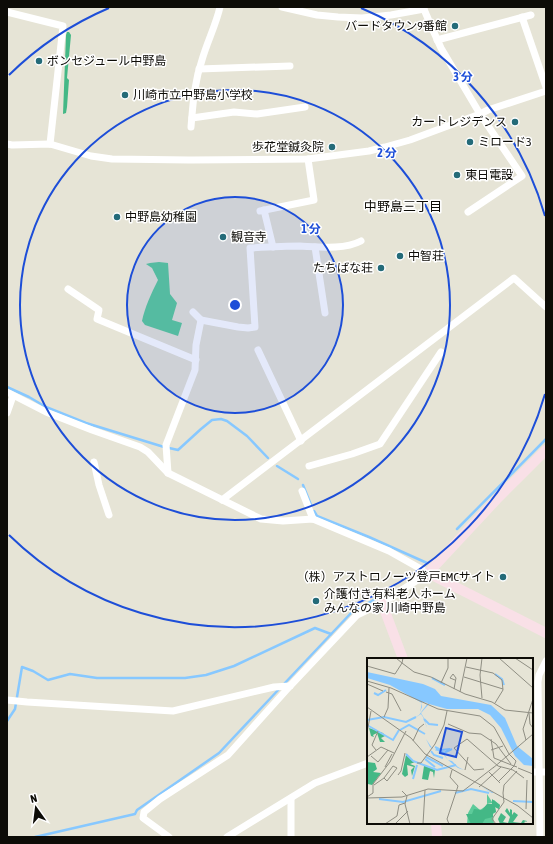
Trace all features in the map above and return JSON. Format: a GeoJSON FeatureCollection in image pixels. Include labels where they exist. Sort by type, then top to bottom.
{"type":"FeatureCollection","features":[{"type":"Feature","properties":{"kind":"street"},"geometry":{"type":"LineString","coordinates":[[191,127],[194,88],[220,7]]}},
{"type":"Feature","properties":{"kind":"street"},"geometry":{"type":"LineString","coordinates":[[282,7],[317,15],[362,18],[391,15],[423,8],[437,40],[480,114],[522,176],[468,212]]}},
{"type":"Feature","properties":{"kind":"street"},"geometry":{"type":"LineString","coordinates":[[7,12],[64,26],[50,144]]}},
{"type":"Feature","properties":{"kind":"street"},"geometry":{"type":"LineString","coordinates":[[437,40],[531,15]]}},
{"type":"Feature","properties":{"kind":"street"},"geometry":{"type":"LineString","coordinates":[[522,17],[546,87]]}},
{"type":"Feature","properties":{"kind":"street"},"geometry":{"type":"LineString","coordinates":[[199,69],[290,66]]}},
{"type":"Feature","properties":{"kind":"street"},"geometry":{"type":"LineString","coordinates":[[7,144],[50,144],[91,156],[112,160],[308,159],[369,151],[391,146],[546,90]]}},
{"type":"Feature","properties":{"kind":"street"},"geometry":{"type":"LineString","coordinates":[[192,118],[234,112],[257,114],[305,107]]}},
{"type":"Feature","properties":{"kind":"street"},"geometry":{"type":"LineString","coordinates":[[273,247],[262,210],[314,200],[308,159]]}},
{"type":"Feature","properties":{"kind":"street"},"geometry":{"type":"LineString","coordinates":[[193,312],[201,320],[238,327],[254,327],[250,248],[347,246],[361,241]]}},
{"type":"Feature","properties":{"kind":"street"},"geometry":{"type":"LineString","coordinates":[[315,247],[325,313]]}},
{"type":"Feature","properties":{"kind":"street"},"geometry":{"type":"LineString","coordinates":[[222,500],[514,278],[546,307]]}},
{"type":"Feature","properties":{"kind":"street"},"geometry":{"type":"LineString","coordinates":[[68,289],[99,310],[97,318],[196,360]]}},
{"type":"Feature","properties":{"kind":"street"},"geometry":{"type":"LineString","coordinates":[[168,473],[166,445],[195,370],[196,345],[201,320]]}},
{"type":"Feature","properties":{"kind":"street"},"geometry":{"type":"LineString","coordinates":[[258,350],[301,440]]}},
{"type":"Feature","properties":{"kind":"street"},"geometry":{"type":"LineString","coordinates":[[309,466],[352,454],[380,444],[441,352]]}},
{"type":"Feature","properties":{"kind":"street"},"geometry":{"type":"LineString","coordinates":[[7,413],[10,394],[46,412],[140,447],[148,452],[168,473],[261,519],[283,521],[313,520],[389,551],[428,573],[546,633]]}},
{"type":"Feature","properties":{"kind":"street"},"geometry":{"type":"LineString","coordinates":[[169,837],[144,818],[144,812],[160,799],[228,755],[357,615],[382,603],[428,573],[497,499],[544,454]]}},
{"type":"Feature","properties":{"kind":"street"},"geometry":{"type":"LineString","coordinates":[[94,462],[99,485],[109,515]]}},
{"type":"Feature","properties":{"kind":"street"},"geometry":{"type":"LineString","coordinates":[[302,491],[313,520]]}},
{"type":"Feature","properties":{"kind":"street"},"geometry":{"type":"LineString","coordinates":[[382,603],[403,658]]}},
{"type":"Feature","properties":{"kind":"street"},"geometry":{"type":"LineString","coordinates":[[540,837],[535,684],[546,661]]}},
{"type":"Feature","properties":{"kind":"street"},"geometry":{"type":"LineString","coordinates":[[7,700],[173,711],[274,687],[290,686]]}},
{"type":"Feature","properties":{"kind":"street"},"geometry":{"type":"LineString","coordinates":[[227,837],[315,783],[367,763]]}},
{"type":"Feature","properties":{"kind":"street"},"geometry":{"type":"LineString","coordinates":[[290,799],[292,837]]}},
{"type":"Feature","properties":{"kind":"street"},"geometry":{"type":"LineString","coordinates":[[436,824],[437,837]]}},
{"type":"Feature","properties":{"kind":"green space"},"geometry":{"type":"Polygon","coordinates":[[[67,32],[71,35],[67,78],[69,80],[66,113],[63,114],[66,35],[67,32]]]}},
{"type":"Feature","properties":{"kind":"green space"},"geometry":{"type":"Polygon","coordinates":[[[159,262],[168,263],[170,294],[177,303],[172,320],[182,323],[178,336],[145,325],[142,321],[148,300],[158,280],[152,268],[146,264],[159,262]]]}},
{"type":"Feature","properties":{"kind":"waterway"},"geometry":{"type":"LineString","coordinates":[[7,387],[46,407],[86,423],[164,447]]}},
{"type":"Feature","properties":{"kind":"waterway"},"geometry":{"type":"LineString","coordinates":[[169,448],[178,450],[212,420],[221,419],[227,421],[247,436],[268,458]]}},
{"type":"Feature","properties":{"kind":"waterway"},"geometry":{"type":"LineString","coordinates":[[457,529],[546,439]]}},
{"type":"Feature","properties":{"kind":"waterway"},"geometry":{"type":"LineString","coordinates":[[277,466],[298,479]]}},
{"type":"Feature","properties":{"kind":"waterway"},"geometry":{"type":"LineString","coordinates":[[303,485],[311,505]]}},
{"type":"Feature","properties":{"kind":"waterway"},"geometry":{"type":"LineString","coordinates":[[314,511],[317,516],[427,563]]}},
{"type":"Feature","properties":{"kind":"waterway"},"geometry":{"type":"LineString","coordinates":[[283,685],[352,612],[379,597]]}},
{"type":"Feature","properties":{"kind":"waterway"},"geometry":{"type":"LineString","coordinates":[[7,721],[15,709],[22,667],[33,671],[48,680],[70,674],[97,678],[185,678],[206,675],[234,666],[315,628],[331,634]]}},
{"type":"Feature","properties":{"kind":"waterway"},"geometry":{"type":"LineString","coordinates":[[35,837],[135,814],[137,810],[219,753],[280,688]]}},
{"type":"Feature","properties":{"kind":"place","name":"バードタウン9番館"},"geometry":{"type":"Point","coordinates":[455,26]}},
{"type":"Feature","properties":{"kind":"place","name":"ボンセジュール中野島"},"geometry":{"type":"Point","coordinates":[39,61]}},
{"type":"Feature","properties":{"kind":"place","name":"川崎市立中野島小学校"},"geometry":{"type":"Point","coordinates":[125,95]}},
{"type":"Feature","properties":{"kind":"place","name":"カートレジデンス"},"geometry":{"type":"Point","coordinates":[515,122]}},
{"type":"Feature","properties":{"kind":"place","name":"ミロード3"},"geometry":{"type":"Point","coordinates":[470,142]}},
{"type":"Feature","properties":{"kind":"place","name":"歩花堂鍼灸院"},"geometry":{"type":"Point","coordinates":[332,147]}},
{"type":"Feature","properties":{"kind":"place","name":"東日電設"},"geometry":{"type":"Point","coordinates":[457,175]}},
{"type":"Feature","properties":{"kind":"place","name":"中野島幼稚園"},"geometry":{"type":"Point","coordinates":[117,217]}},
{"type":"Feature","properties":{"kind":"place","name":"観音寺"},"geometry":{"type":"Point","coordinates":[223,237]}},
{"type":"Feature","properties":{"kind":"place","name":"中智荘"},"geometry":{"type":"Point","coordinates":[400,256]}},
{"type":"Feature","properties":{"kind":"place","name":"たちばな荘"},"geometry":{"type":"Point","coordinates":[381,268]}},
{"type":"Feature","properties":{"kind":"place","name":"（株）アストロノーツ登戸EMCサイト"},"geometry":{"type":"Point","coordinates":[503,577]}},
{"type":"Feature","properties":{"kind":"place","name":"介護付き有料老人ホーム みんなの家 川崎中野島"},"geometry":{"type":"Point","coordinates":[316,601]}},
{"type":"Feature","properties":{"kind":"district","name":"中野島三丁目"},"geometry":{"type":"Point","coordinates":[403,206]}}]}
